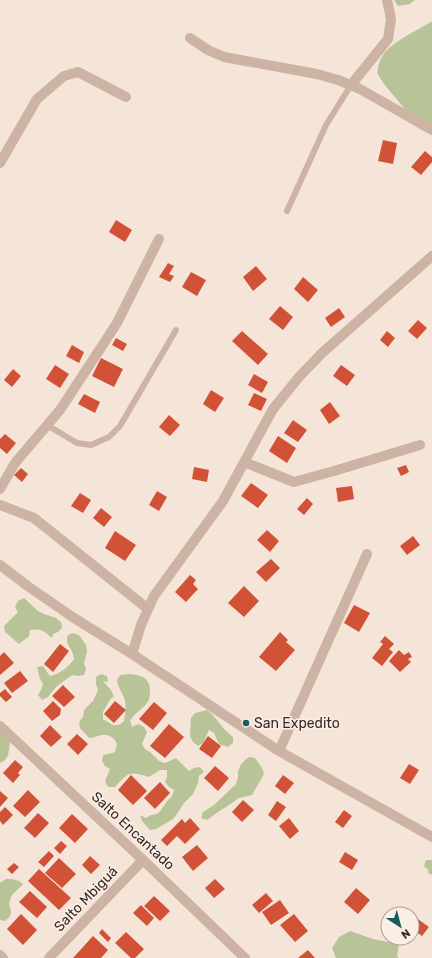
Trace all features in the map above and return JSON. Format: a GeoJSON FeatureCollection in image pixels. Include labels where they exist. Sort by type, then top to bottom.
{"type":"FeatureCollection","features":[{"type":"Feature","properties":{"kind":"street"},"geometry":{"type":"LineString","coordinates":[[351,85],[388,39],[392,19],[387,0]]}},
{"type":"Feature","properties":{"kind":"street"},"geometry":{"type":"LineString","coordinates":[[190,38],[208,50],[224,57],[317,74],[338,80],[360,89],[432,130]]}},
{"type":"Feature","properties":{"kind":"street"},"geometry":{"type":"LineString","coordinates":[[0,163],[37,99],[64,76],[78,72],[126,97]]}},
{"type":"Feature","properties":{"kind":"street"},"geometry":{"type":"LineString","coordinates":[[0,489],[15,463],[60,410],[117,323],[159,239]]}},
{"type":"Feature","properties":{"kind":"street"},"geometry":{"type":"LineString","coordinates":[[132,654],[141,625],[154,596],[223,501],[273,409],[322,353],[432,256]]}},
{"type":"Feature","properties":{"kind":"street"},"geometry":{"type":"LineString","coordinates":[[244,462],[294,482],[420,445]]}},
{"type":"Feature","properties":{"kind":"street"},"geometry":{"type":"LineString","coordinates":[[0,505],[34,518],[148,609]]}},
{"type":"Feature","properties":{"kind":"street"},"geometry":{"type":"LineString","coordinates":[[279,751],[366,554]]}},
{"type":"Feature","properties":{"kind":"street"},"geometry":{"type":"LineString","coordinates":[[0,565],[74,618],[132,654],[279,751],[432,837]]}},
{"type":"Feature","properties":{"kind":"street","name":"Salto Encantado"},"geometry":{"type":"LineString","coordinates":[[0,726],[144,860],[245,958]]}},
{"type":"Feature","properties":{"kind":"street","name":"Salto Mbiguá"},"geometry":{"type":"LineString","coordinates":[[48,958],[144,860]]}},
{"type":"Feature","properties":{"kind":"street"},"geometry":{"type":"LineString","coordinates":[[0,955],[3,958]]}},
{"type":"Feature","properties":{"kind":"lane"},"geometry":{"type":"LineString","coordinates":[[287,211],[326,125],[351,85]]}},
{"type":"Feature","properties":{"kind":"lane"},"geometry":{"type":"LineString","coordinates":[[47,425],[76,443],[91,445],[109,437],[120,426],[176,330]]}},
{"type":"Feature","properties":{"kind":"green space"},"geometry":{"type":"Polygon","coordinates":[[[394,0],[415,0],[410,4],[398,6],[394,0]]]}},
{"type":"Feature","properties":{"kind":"green space"},"geometry":{"type":"Polygon","coordinates":[[[432,21],[432,131],[418,128],[377,73],[383,55],[395,43],[432,21]]]}},
{"type":"Feature","properties":{"kind":"green space"},"geometry":{"type":"Polygon","coordinates":[[[24,598],[38,611],[56,618],[61,622],[62,628],[53,634],[52,638],[37,629],[30,630],[29,636],[19,644],[5,632],[4,626],[18,612],[15,607],[18,601],[24,598]]]}},
{"type":"Feature","properties":{"kind":"green space"},"geometry":{"type":"Polygon","coordinates":[[[73,633],[79,635],[86,645],[87,651],[84,663],[86,669],[84,675],[72,675],[56,687],[48,697],[42,700],[38,695],[43,684],[37,667],[43,666],[50,676],[67,667],[74,659],[67,642],[68,635],[73,633]]]}},
{"type":"Feature","properties":{"kind":"green space"},"geometry":{"type":"Polygon","coordinates":[[[101,674],[107,676],[108,682],[103,681],[111,690],[114,697],[111,698],[103,712],[103,719],[113,725],[119,725],[124,721],[126,710],[124,698],[117,680],[120,675],[130,674],[144,678],[148,681],[150,686],[148,702],[130,721],[132,727],[138,724],[144,727],[147,732],[142,744],[145,749],[159,761],[165,763],[176,758],[189,771],[200,767],[204,772],[199,776],[198,783],[193,794],[184,803],[173,819],[156,829],[150,830],[142,821],[140,815],[146,818],[157,814],[172,796],[174,790],[165,782],[167,770],[160,770],[149,777],[130,774],[123,778],[115,787],[108,787],[105,781],[110,769],[105,766],[102,761],[103,755],[115,752],[117,745],[113,738],[107,735],[89,738],[80,728],[79,722],[83,717],[84,710],[93,701],[98,690],[96,677],[101,674]]]}},
{"type":"Feature","properties":{"kind":"green space"},"geometry":{"type":"Polygon","coordinates":[[[207,710],[233,737],[233,743],[228,747],[219,744],[214,733],[209,730],[203,743],[198,746],[193,742],[190,736],[191,718],[195,713],[207,710]]]}},
{"type":"Feature","properties":{"kind":"green space"},"geometry":{"type":"Polygon","coordinates":[[[0,728],[9,737],[10,743],[8,756],[0,763],[0,728]]]}},
{"type":"Feature","properties":{"kind":"green space"},"geometry":{"type":"Polygon","coordinates":[[[249,757],[255,758],[264,774],[252,795],[239,798],[207,820],[201,818],[203,812],[214,805],[236,784],[240,766],[249,757]]]}},
{"type":"Feature","properties":{"kind":"green space"},"geometry":{"type":"Polygon","coordinates":[[[426,860],[432,860],[432,875],[427,872],[429,871],[424,866],[426,860]]]}},
{"type":"Feature","properties":{"kind":"green space"},"geometry":{"type":"Polygon","coordinates":[[[6,879],[19,881],[23,884],[11,898],[9,903],[11,913],[9,918],[5,921],[0,920],[0,883],[6,879]]]}},
{"type":"Feature","properties":{"kind":"green space"},"geometry":{"type":"Polygon","coordinates":[[[350,931],[380,940],[380,946],[399,946],[397,956],[399,958],[336,958],[332,948],[339,937],[350,931]]]}},
{"type":"Feature","properties":{"kind":"building"},"geometry":{"type":"Polygon","coordinates":[[[383,140],[397,143],[393,164],[378,161],[383,140]]]}},
{"type":"Feature","properties":{"kind":"building"},"geometry":{"type":"Polygon","coordinates":[[[425,151],[432,157],[432,162],[421,175],[411,167],[425,151]]]}},
{"type":"Feature","properties":{"kind":"building"},"geometry":{"type":"Polygon","coordinates":[[[116,220],[132,230],[125,242],[109,232],[116,220]]]}},
{"type":"Feature","properties":{"kind":"building"},"geometry":{"type":"Polygon","coordinates":[[[168,263],[174,266],[169,274],[174,276],[170,282],[159,277],[168,263]]]}},
{"type":"Feature","properties":{"kind":"building"},"geometry":{"type":"Polygon","coordinates":[[[256,266],[267,279],[253,291],[243,277],[256,266]]]}},
{"type":"Feature","properties":{"kind":"building"},"geometry":{"type":"Polygon","coordinates":[[[191,272],[206,280],[197,296],[182,287],[191,272]]]}},
{"type":"Feature","properties":{"kind":"building"},"geometry":{"type":"Polygon","coordinates":[[[303,277],[318,290],[308,302],[294,289],[303,277]]]}},
{"type":"Feature","properties":{"kind":"building"},"geometry":{"type":"Polygon","coordinates":[[[280,306],[293,317],[283,330],[269,319],[280,306]]]}},
{"type":"Feature","properties":{"kind":"building"},"geometry":{"type":"Polygon","coordinates":[[[339,308],[345,317],[331,327],[325,318],[339,308]]]}},
{"type":"Feature","properties":{"kind":"building"},"geometry":{"type":"Polygon","coordinates":[[[418,320],[427,328],[417,339],[408,331],[418,320]]]}},
{"type":"Feature","properties":{"kind":"building"},"geometry":{"type":"Polygon","coordinates":[[[242,331],[268,354],[258,365],[232,341],[242,331]]]}},
{"type":"Feature","properties":{"kind":"building"},"geometry":{"type":"Polygon","coordinates":[[[387,331],[395,338],[388,347],[380,340],[387,331]]]}},
{"type":"Feature","properties":{"kind":"building"},"geometry":{"type":"Polygon","coordinates":[[[116,338],[127,344],[123,351],[112,345],[116,338]]]}},
{"type":"Feature","properties":{"kind":"building"},"geometry":{"type":"Polygon","coordinates":[[[72,345],[84,352],[79,363],[66,356],[72,345]]]}},
{"type":"Feature","properties":{"kind":"building"},"geometry":{"type":"Polygon","coordinates":[[[101,358],[123,369],[114,387],[92,376],[101,358]]]}},
{"type":"Feature","properties":{"kind":"building"},"geometry":{"type":"Polygon","coordinates":[[[55,365],[69,374],[60,388],[46,379],[55,365]]]}},
{"type":"Feature","properties":{"kind":"building"},"geometry":{"type":"Polygon","coordinates":[[[341,365],[355,375],[347,386],[333,376],[341,365]]]}},
{"type":"Feature","properties":{"kind":"building"},"geometry":{"type":"Polygon","coordinates":[[[13,369],[21,376],[12,387],[4,380],[13,369]]]}},
{"type":"Feature","properties":{"kind":"building"},"geometry":{"type":"Polygon","coordinates":[[[254,374],[268,382],[262,393],[248,385],[254,374]]]}},
{"type":"Feature","properties":{"kind":"building"},"geometry":{"type":"Polygon","coordinates":[[[211,390],[224,398],[215,412],[203,404],[211,390]]]}},
{"type":"Feature","properties":{"kind":"building"},"geometry":{"type":"Polygon","coordinates":[[[254,393],[267,399],[261,411],[248,405],[254,393]]]}},
{"type":"Feature","properties":{"kind":"building"},"geometry":{"type":"Polygon","coordinates":[[[84,394],[100,402],[95,413],[78,404],[84,394]]]}},
{"type":"Feature","properties":{"kind":"building"},"geometry":{"type":"Polygon","coordinates":[[[330,402],[340,416],[329,424],[320,410],[330,402]]]}},
{"type":"Feature","properties":{"kind":"building"},"geometry":{"type":"Polygon","coordinates":[[[169,415],[180,425],[170,436],[159,427],[169,415]]]}},
{"type":"Feature","properties":{"kind":"building"},"geometry":{"type":"Polygon","coordinates":[[[293,420],[307,430],[298,442],[284,433],[293,420]]]}},
{"type":"Feature","properties":{"kind":"building"},"geometry":{"type":"Polygon","coordinates":[[[5,434],[16,443],[7,454],[0,448],[0,439],[5,434]]]}},
{"type":"Feature","properties":{"kind":"building"},"geometry":{"type":"Polygon","coordinates":[[[278,436],[296,448],[287,463],[269,451],[278,436]]]}},
{"type":"Feature","properties":{"kind":"building"},"geometry":{"type":"Polygon","coordinates":[[[406,465],[409,472],[401,476],[397,468],[406,465]]]}},
{"type":"Feature","properties":{"kind":"building"},"geometry":{"type":"Polygon","coordinates":[[[194,467],[209,470],[207,482],[192,479],[194,467]]]}},
{"type":"Feature","properties":{"kind":"building"},"geometry":{"type":"Polygon","coordinates":[[[21,468],[28,474],[22,482],[14,475],[21,468]]]}},
{"type":"Feature","properties":{"kind":"building"},"geometry":{"type":"Polygon","coordinates":[[[251,483],[268,495],[258,508],[241,496],[251,483]]]}},
{"type":"Feature","properties":{"kind":"building"},"geometry":{"type":"Polygon","coordinates":[[[352,486],[354,499],[338,502],[336,488],[352,486]]]}},
{"type":"Feature","properties":{"kind":"building"},"geometry":{"type":"Polygon","coordinates":[[[157,491],[167,497],[159,511],[149,505],[157,491]]]}},
{"type":"Feature","properties":{"kind":"building"},"geometry":{"type":"Polygon","coordinates":[[[80,493],[91,500],[83,513],[71,506],[80,493]]]}},
{"type":"Feature","properties":{"kind":"building"},"geometry":{"type":"Polygon","coordinates":[[[307,498],[313,504],[304,515],[297,509],[307,498]]]}},
{"type":"Feature","properties":{"kind":"building"},"geometry":{"type":"Polygon","coordinates":[[[101,508],[112,517],[104,527],[93,518],[101,508]]]}},
{"type":"Feature","properties":{"kind":"building"},"geometry":{"type":"Polygon","coordinates":[[[267,530],[279,541],[270,552],[257,540],[267,530]]]}},
{"type":"Feature","properties":{"kind":"building"},"geometry":{"type":"Polygon","coordinates":[[[115,531],[136,545],[125,561],[105,548],[115,531]]]}},
{"type":"Feature","properties":{"kind":"building"},"geometry":{"type":"Polygon","coordinates":[[[413,536],[420,545],[407,555],[400,546],[413,536]]]}},
{"type":"Feature","properties":{"kind":"building"},"geometry":{"type":"Polygon","coordinates":[[[271,559],[280,568],[266,582],[256,572],[271,559]]]}},
{"type":"Feature","properties":{"kind":"building"},"geometry":{"type":"Polygon","coordinates":[[[190,575],[196,580],[193,584],[198,589],[186,602],[175,592],[190,575]]]}},
{"type":"Feature","properties":{"kind":"building"},"geometry":{"type":"Polygon","coordinates":[[[244,586],[259,601],[244,617],[228,603],[244,586]]]}},
{"type":"Feature","properties":{"kind":"building"},"geometry":{"type":"Polygon","coordinates":[[[354,605],[370,613],[359,632],[344,623],[354,605]]]}},
{"type":"Feature","properties":{"kind":"building"},"geometry":{"type":"Polygon","coordinates":[[[280,632],[288,640],[286,642],[295,650],[276,671],[259,657],[280,632]]]}},
{"type":"Feature","properties":{"kind":"building"},"geometry":{"type":"Polygon","coordinates":[[[385,636],[394,644],[389,649],[393,652],[382,666],[372,658],[383,644],[380,642],[385,636]]]}},
{"type":"Feature","properties":{"kind":"building"},"geometry":{"type":"Polygon","coordinates":[[[60,644],[69,651],[53,672],[44,664],[60,644]]]}},
{"type":"Feature","properties":{"kind":"building"},"geometry":{"type":"Polygon","coordinates":[[[399,650],[404,655],[409,652],[412,657],[408,659],[411,662],[400,672],[389,661],[399,650]]]}},
{"type":"Feature","properties":{"kind":"building"},"geometry":{"type":"Polygon","coordinates":[[[4,652],[14,663],[0,675],[0,656],[4,652]]]}},
{"type":"Feature","properties":{"kind":"building"},"geometry":{"type":"Polygon","coordinates":[[[20,671],[28,681],[12,693],[4,683],[20,671]]]}},
{"type":"Feature","properties":{"kind":"building"},"geometry":{"type":"Polygon","coordinates":[[[63,685],[75,697],[64,707],[52,696],[63,685]]]}},
{"type":"Feature","properties":{"kind":"building"},"geometry":{"type":"Polygon","coordinates":[[[5,689],[12,697],[6,702],[0,696],[0,693],[5,689]]]}},
{"type":"Feature","properties":{"kind":"building"},"geometry":{"type":"Polygon","coordinates":[[[53,701],[61,709],[60,715],[52,721],[43,711],[53,701]]]}},
{"type":"Feature","properties":{"kind":"building"},"geometry":{"type":"Polygon","coordinates":[[[115,701],[126,710],[114,723],[104,714],[115,701]]]}},
{"type":"Feature","properties":{"kind":"building"},"geometry":{"type":"Polygon","coordinates":[[[154,702],[167,713],[153,730],[139,719],[154,702]]]}},
{"type":"Feature","properties":{"kind":"building"},"geometry":{"type":"Polygon","coordinates":[[[169,724],[184,737],[165,758],[150,746],[169,724]]]}},
{"type":"Feature","properties":{"kind":"building"},"geometry":{"type":"Polygon","coordinates":[[[50,725],[62,737],[51,747],[40,736],[50,725]]]}},
{"type":"Feature","properties":{"kind":"building"},"geometry":{"type":"Polygon","coordinates":[[[77,734],[88,744],[78,755],[67,744],[77,734]]]}},
{"type":"Feature","properties":{"kind":"building"},"geometry":{"type":"Polygon","coordinates":[[[208,736],[221,746],[212,758],[199,749],[208,736]]]}},
{"type":"Feature","properties":{"kind":"building"},"geometry":{"type":"Polygon","coordinates":[[[15,760],[23,767],[18,773],[20,775],[13,783],[3,773],[15,760]]]}},
{"type":"Feature","properties":{"kind":"building"},"geometry":{"type":"Polygon","coordinates":[[[409,764],[419,770],[410,784],[400,778],[409,764]]]}},
{"type":"Feature","properties":{"kind":"building"},"geometry":{"type":"Polygon","coordinates":[[[215,766],[229,778],[218,791],[204,778],[215,766]]]}},
{"type":"Feature","properties":{"kind":"building"},"geometry":{"type":"Polygon","coordinates":[[[131,775],[147,791],[133,805],[118,790],[131,775]]]}},
{"type":"Feature","properties":{"kind":"building"},"geometry":{"type":"Polygon","coordinates":[[[283,775],[294,783],[285,794],[275,786],[283,775]]]}},
{"type":"Feature","properties":{"kind":"building"},"geometry":{"type":"Polygon","coordinates":[[[160,782],[170,793],[155,809],[144,798],[160,782]]]}},
{"type":"Feature","properties":{"kind":"building"},"geometry":{"type":"Polygon","coordinates":[[[28,790],[40,802],[25,817],[13,806],[28,790]]]}},
{"type":"Feature","properties":{"kind":"building"},"geometry":{"type":"Polygon","coordinates":[[[0,791],[8,798],[0,807],[0,791]]]}},
{"type":"Feature","properties":{"kind":"building"},"geometry":{"type":"Polygon","coordinates":[[[243,800],[254,810],[242,822],[232,812],[243,800]]]}},
{"type":"Feature","properties":{"kind":"building"},"geometry":{"type":"Polygon","coordinates":[[[277,801],[286,807],[276,821],[268,815],[277,801]]]}},
{"type":"Feature","properties":{"kind":"building"},"geometry":{"type":"Polygon","coordinates":[[[5,807],[13,815],[3,825],[0,821],[0,812],[5,807]]]}},
{"type":"Feature","properties":{"kind":"building"},"geometry":{"type":"Polygon","coordinates":[[[344,810],[352,816],[343,828],[335,822],[344,810]]]}},
{"type":"Feature","properties":{"kind":"building"},"geometry":{"type":"Polygon","coordinates":[[[38,813],[49,823],[35,838],[24,828],[38,813]]]}},
{"type":"Feature","properties":{"kind":"building"},"geometry":{"type":"Polygon","coordinates":[[[72,814],[88,829],[75,843],[59,828],[72,814]]]}},
{"type":"Feature","properties":{"kind":"building"},"geometry":{"type":"Polygon","coordinates":[[[190,818],[200,829],[185,844],[177,836],[167,846],[161,840],[182,819],[185,823],[190,818]]]}},
{"type":"Feature","properties":{"kind":"building"},"geometry":{"type":"Polygon","coordinates":[[[289,818],[299,831],[290,839],[279,826],[289,818]]]}},
{"type":"Feature","properties":{"kind":"building"},"geometry":{"type":"Polygon","coordinates":[[[61,841],[67,846],[60,854],[54,848],[61,841]]]}},
{"type":"Feature","properties":{"kind":"building"},"geometry":{"type":"Polygon","coordinates":[[[197,845],[208,858],[193,871],[182,857],[197,845]]]}},
{"type":"Feature","properties":{"kind":"building"},"geometry":{"type":"Polygon","coordinates":[[[49,851],[54,856],[44,867],[38,862],[49,851]]]}},
{"type":"Feature","properties":{"kind":"building"},"geometry":{"type":"Polygon","coordinates":[[[345,852],[358,860],[352,870],[339,862],[345,852]]]}},
{"type":"Feature","properties":{"kind":"building"},"geometry":{"type":"Polygon","coordinates":[[[90,856],[100,865],[91,874],[82,865],[90,856]]]}},
{"type":"Feature","properties":{"kind":"building"},"geometry":{"type":"Polygon","coordinates":[[[59,858],[76,874],[62,888],[45,873],[59,858]]]}},
{"type":"Feature","properties":{"kind":"building"},"geometry":{"type":"Polygon","coordinates":[[[14,863],[19,867],[12,874],[7,869],[14,863]]]}},
{"type":"Feature","properties":{"kind":"building"},"geometry":{"type":"Polygon","coordinates":[[[39,869],[71,898],[59,910],[28,881],[39,869]]]}},
{"type":"Feature","properties":{"kind":"building"},"geometry":{"type":"Polygon","coordinates":[[[215,879],[225,889],[214,898],[205,888],[215,879]]]}},
{"type":"Feature","properties":{"kind":"building"},"geometry":{"type":"Polygon","coordinates":[[[356,888],[370,900],[358,914],[344,902],[356,888]]]}},
{"type":"Feature","properties":{"kind":"building"},"geometry":{"type":"Polygon","coordinates":[[[30,891],[47,907],[37,918],[19,902],[30,891]]]}},
{"type":"Feature","properties":{"kind":"building"},"geometry":{"type":"Polygon","coordinates":[[[266,893],[273,901],[259,913],[252,905],[266,893]]]}},
{"type":"Feature","properties":{"kind":"building"},"geometry":{"type":"Polygon","coordinates":[[[154,896],[170,911],[160,921],[144,906],[154,896]]]}},
{"type":"Feature","properties":{"kind":"building"},"geometry":{"type":"Polygon","coordinates":[[[280,900],[289,913],[271,925],[262,912],[280,900]]]}},
{"type":"Feature","properties":{"kind":"building"},"geometry":{"type":"Polygon","coordinates":[[[141,905],[154,918],[147,926],[133,913],[141,905]]]}},
{"type":"Feature","properties":{"kind":"building"},"geometry":{"type":"Polygon","coordinates":[[[21,914],[37,930],[23,945],[7,929],[21,914]]]}},
{"type":"Feature","properties":{"kind":"building"},"geometry":{"type":"Polygon","coordinates":[[[294,914],[308,931],[295,942],[280,925],[294,914]]]}},
{"type":"Feature","properties":{"kind":"building"},"geometry":{"type":"Polygon","coordinates":[[[420,921],[429,927],[422,936],[420,935],[420,921]]]}},
{"type":"Feature","properties":{"kind":"building"},"geometry":{"type":"Polygon","coordinates":[[[102,929],[111,938],[108,942],[99,933],[102,929]]]}},
{"type":"Feature","properties":{"kind":"building"},"geometry":{"type":"Polygon","coordinates":[[[126,932],[144,949],[135,958],[131,958],[115,943],[126,932]]]}},
{"type":"Feature","properties":{"kind":"building"},"geometry":{"type":"Polygon","coordinates":[[[93,936],[108,950],[101,958],[73,958],[93,936]]]}},
{"type":"Feature","properties":{"kind":"building"},"geometry":{"type":"Polygon","coordinates":[[[308,950],[315,958],[298,958],[308,950]]]}},
{"type":"Feature","properties":{"kind":"place","name":"San Expedito"},"geometry":{"type":"Point","coordinates":[246,723]}}]}
